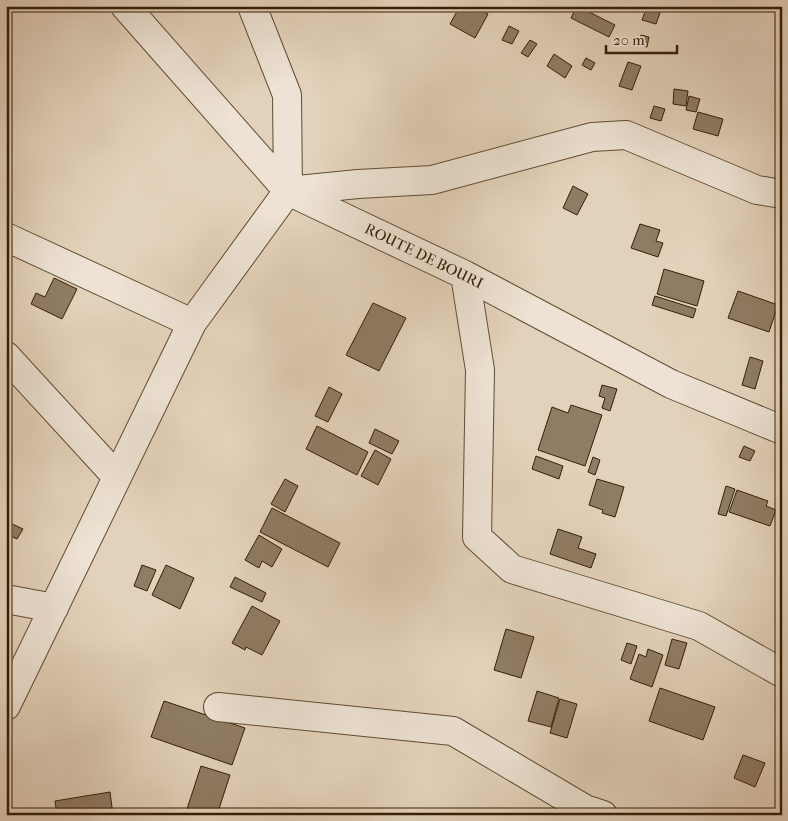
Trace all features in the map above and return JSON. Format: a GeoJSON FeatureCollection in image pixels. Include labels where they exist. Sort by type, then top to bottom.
{"type":"FeatureCollection","features":[{"type":"Feature","properties":{"kind":"street","name":"ROUTE DE BOURI"},"geometry":{"type":"LineString","coordinates":[[126,6],[288,191],[465,274],[671,384],[782,430]]}},
{"type":"Feature","properties":{"kind":"street"},"geometry":{"type":"LineString","coordinates":[[6,706],[192,324],[288,191],[287,95],[252,6]]}},
{"type":"Feature","properties":{"kind":"street"},"geometry":{"type":"LineString","coordinates":[[288,191],[358,184],[432,180],[592,138],[626,135],[757,190],[782,194]]}},
{"type":"Feature","properties":{"kind":"street"},"geometry":{"type":"LineString","coordinates":[[6,238],[192,324]]}},
{"type":"Feature","properties":{"kind":"street"},"geometry":{"type":"LineString","coordinates":[[465,274],[480,370],[477,537],[512,569],[699,626],[782,673]]}},
{"type":"Feature","properties":{"kind":"street"},"geometry":{"type":"LineString","coordinates":[[6,356],[117,477]]}},
{"type":"Feature","properties":{"kind":"street"},"geometry":{"type":"LineString","coordinates":[[6,599],[54,608]]}},
{"type":"Feature","properties":{"kind":"street"},"geometry":{"type":"LineString","coordinates":[[218,707],[453,731],[585,809],[603,815]]}},
{"type":"Feature","properties":{"kind":"building"},"geometry":{"type":"Polygon","coordinates":[[[460,6],[473,6],[488,14],[475,38],[450,24],[460,6]]]}},
{"type":"Feature","properties":{"kind":"building"},"geometry":{"type":"Polygon","coordinates":[[[538,6],[550,6],[547,11],[538,6]]]}},
{"type":"Feature","properties":{"kind":"building"},"geometry":{"type":"Polygon","coordinates":[[[577,6],[615,25],[609,37],[571,18],[577,6]]]}},
{"type":"Feature","properties":{"kind":"building"},"geometry":{"type":"Polygon","coordinates":[[[647,6],[661,10],[656,24],[642,20],[647,6]]]}},
{"type":"Feature","properties":{"kind":"building"},"geometry":{"type":"Polygon","coordinates":[[[509,26],[519,31],[512,44],[502,40],[509,26]]]}},
{"type":"Feature","properties":{"kind":"building"},"geometry":{"type":"Polygon","coordinates":[[[641,35],[649,37],[647,47],[638,45],[641,35]]]}},
{"type":"Feature","properties":{"kind":"building"},"geometry":{"type":"Polygon","coordinates":[[[530,40],[537,44],[528,57],[521,53],[530,40]]]}},
{"type":"Feature","properties":{"kind":"building"},"geometry":{"type":"Polygon","coordinates":[[[554,54],[572,66],[565,78],[547,66],[554,54]]]}},
{"type":"Feature","properties":{"kind":"building"},"geometry":{"type":"Polygon","coordinates":[[[586,58],[595,63],[591,70],[582,65],[586,58]]]}},
{"type":"Feature","properties":{"kind":"building"},"geometry":{"type":"Polygon","coordinates":[[[628,62],[641,66],[632,90],[619,86],[628,62]]]}},
{"type":"Feature","properties":{"kind":"building"},"geometry":{"type":"Polygon","coordinates":[[[674,89],[688,91],[686,106],[673,104],[674,89]]]}},
{"type":"Feature","properties":{"kind":"building"},"geometry":{"type":"Polygon","coordinates":[[[689,96],[700,99],[696,112],[686,110],[689,96]]]}},
{"type":"Feature","properties":{"kind":"building"},"geometry":{"type":"Polygon","coordinates":[[[654,106],[665,109],[661,121],[650,118],[654,106]]]}},
{"type":"Feature","properties":{"kind":"building"},"geometry":{"type":"Polygon","coordinates":[[[698,112],[723,119],[718,136],[693,129],[698,112]]]}},
{"type":"Feature","properties":{"kind":"building"},"geometry":{"type":"Polygon","coordinates":[[[573,186],[588,194],[577,215],[563,208],[573,186]]]}},
{"type":"Feature","properties":{"kind":"building"},"geometry":{"type":"Polygon","coordinates":[[[640,224],[660,230],[656,241],[663,243],[658,257],[631,248],[640,224]]]}},
{"type":"Feature","properties":{"kind":"building"},"geometry":{"type":"Polygon","coordinates":[[[664,269],[704,281],[697,306],[657,294],[664,269]]]}},
{"type":"Feature","properties":{"kind":"building"},"geometry":{"type":"Polygon","coordinates":[[[54,278],[77,289],[62,319],[31,304],[36,293],[45,297],[54,278]]]}},
{"type":"Feature","properties":{"kind":"building"},"geometry":{"type":"Polygon","coordinates":[[[738,291],[778,305],[769,332],[728,318],[738,291]]]}},
{"type":"Feature","properties":{"kind":"building"},"geometry":{"type":"Polygon","coordinates":[[[655,296],[696,309],[693,318],[652,305],[655,296]]]}},
{"type":"Feature","properties":{"kind":"building"},"geometry":{"type":"Polygon","coordinates":[[[373,303],[406,318],[379,371],[346,355],[373,303]]]}},
{"type":"Feature","properties":{"kind":"building"},"geometry":{"type":"Polygon","coordinates":[[[750,357],[763,361],[755,389],[742,385],[750,357]]]}},
{"type":"Feature","properties":{"kind":"building"},"geometry":{"type":"Polygon","coordinates":[[[602,385],[617,389],[610,411],[602,408],[605,398],[599,396],[602,385]]]}},
{"type":"Feature","properties":{"kind":"building"},"geometry":{"type":"Polygon","coordinates":[[[329,387],[342,394],[328,422],[315,416],[329,387]]]}},
{"type":"Feature","properties":{"kind":"building"},"geometry":{"type":"Polygon","coordinates":[[[571,405],[602,415],[585,466],[538,450],[552,407],[568,413],[571,405]]]}},
{"type":"Feature","properties":{"kind":"building"},"geometry":{"type":"Polygon","coordinates":[[[317,426],[368,452],[357,475],[306,449],[317,426]]]}},
{"type":"Feature","properties":{"kind":"building"},"geometry":{"type":"Polygon","coordinates":[[[375,429],[399,441],[392,454],[369,443],[375,429]]]}},
{"type":"Feature","properties":{"kind":"building"},"geometry":{"type":"Polygon","coordinates":[[[744,446],[755,451],[750,461],[739,457],[744,446]]]}},
{"type":"Feature","properties":{"kind":"building"},"geometry":{"type":"Polygon","coordinates":[[[375,450],[391,459],[378,485],[361,476],[375,450]]]}},
{"type":"Feature","properties":{"kind":"building"},"geometry":{"type":"Polygon","coordinates":[[[536,456],[563,466],[559,479],[532,469],[536,456]]]}},
{"type":"Feature","properties":{"kind":"building"},"geometry":{"type":"Polygon","coordinates":[[[593,457],[600,460],[595,475],[588,472],[593,457]]]}},
{"type":"Feature","properties":{"kind":"building"},"geometry":{"type":"Polygon","coordinates":[[[285,479],[298,486],[285,512],[271,504],[285,479]]]}},
{"type":"Feature","properties":{"kind":"building"},"geometry":{"type":"Polygon","coordinates":[[[597,479],[624,487],[615,517],[602,513],[603,510],[589,505],[597,479]]]}},
{"type":"Feature","properties":{"kind":"building"},"geometry":{"type":"Polygon","coordinates":[[[726,486],[735,489],[726,516],[718,514],[726,486]]]}},
{"type":"Feature","properties":{"kind":"building"},"geometry":{"type":"Polygon","coordinates":[[[737,490],[768,501],[766,506],[776,510],[770,526],[729,512],[737,490]]]}},
{"type":"Feature","properties":{"kind":"building"},"geometry":{"type":"Polygon","coordinates":[[[272,508],[340,543],[328,567],[260,532],[272,508]]]}},
{"type":"Feature","properties":{"kind":"building"},"geometry":{"type":"Polygon","coordinates":[[[10,523],[23,529],[17,539],[6,534],[10,523]]]}},
{"type":"Feature","properties":{"kind":"building"},"geometry":{"type":"Polygon","coordinates":[[[558,529],[582,537],[578,548],[596,554],[591,568],[550,554],[558,529]]]}},
{"type":"Feature","properties":{"kind":"building"},"geometry":{"type":"Polygon","coordinates":[[[259,535],[282,549],[272,567],[262,561],[259,568],[245,560],[259,535]]]}},
{"type":"Feature","properties":{"kind":"building"},"geometry":{"type":"Polygon","coordinates":[[[142,565],[156,570],[147,591],[134,586],[142,565]]]}},
{"type":"Feature","properties":{"kind":"building"},"geometry":{"type":"Polygon","coordinates":[[[166,565],[194,578],[180,609],[152,595],[166,565]]]}},
{"type":"Feature","properties":{"kind":"building"},"geometry":{"type":"Polygon","coordinates":[[[235,577],[266,593],[262,602],[230,587],[235,577]]]}},
{"type":"Feature","properties":{"kind":"building"},"geometry":{"type":"Polygon","coordinates":[[[252,606],[280,621],[262,655],[246,647],[245,650],[232,643],[252,606]]]}},
{"type":"Feature","properties":{"kind":"building"},"geometry":{"type":"Polygon","coordinates":[[[506,629],[534,637],[521,678],[494,670],[506,629]]]}},
{"type":"Feature","properties":{"kind":"building"},"geometry":{"type":"Polygon","coordinates":[[[672,639],[687,643],[679,669],[665,665],[672,639]]]}},
{"type":"Feature","properties":{"kind":"building"},"geometry":{"type":"Polygon","coordinates":[[[627,643],[637,646],[631,664],[621,660],[627,643]]]}},
{"type":"Feature","properties":{"kind":"building"},"geometry":{"type":"Polygon","coordinates":[[[648,649],[663,655],[652,687],[630,679],[639,654],[646,657],[648,649]]]}},
{"type":"Feature","properties":{"kind":"building"},"geometry":{"type":"Polygon","coordinates":[[[660,688],[715,707],[703,740],[649,721],[660,688]]]}},
{"type":"Feature","properties":{"kind":"building"},"geometry":{"type":"Polygon","coordinates":[[[537,691],[559,698],[551,727],[528,721],[537,691]]]}},
{"type":"Feature","properties":{"kind":"building"},"geometry":{"type":"Polygon","coordinates":[[[560,699],[577,704],[567,738],[550,733],[560,699]]]}},
{"type":"Feature","properties":{"kind":"building"},"geometry":{"type":"Polygon","coordinates":[[[164,701],[245,728],[232,765],[151,737],[164,701]]]}},
{"type":"Feature","properties":{"kind":"building"},"geometry":{"type":"Polygon","coordinates":[[[743,755],[765,763],[755,787],[734,778],[743,755]]]}},
{"type":"Feature","properties":{"kind":"building"},"geometry":{"type":"Polygon","coordinates":[[[201,766],[230,775],[217,815],[185,815],[201,766]]]}},
{"type":"Feature","properties":{"kind":"building"},"geometry":{"type":"Polygon","coordinates":[[[110,792],[113,815],[57,815],[55,801],[110,792]]]}},
{"type":"Feature","properties":{"kind":"building"},"geometry":{"type":"Polygon","coordinates":[[[413,811],[428,815],[412,815],[413,811]]]}}]}
